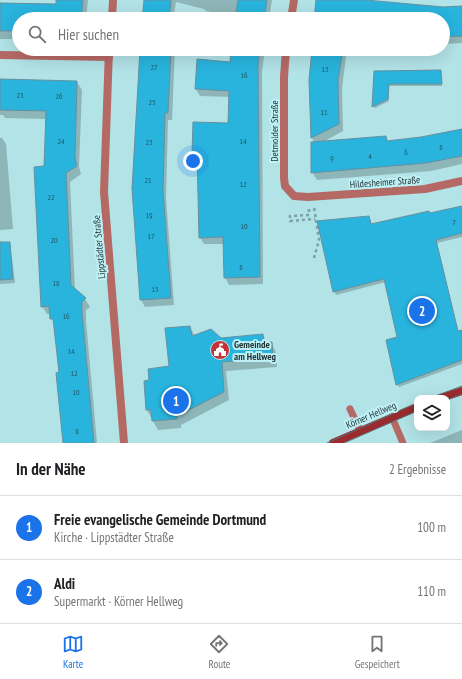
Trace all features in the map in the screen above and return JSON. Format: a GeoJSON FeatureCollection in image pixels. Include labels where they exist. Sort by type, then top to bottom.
{"type":"FeatureCollection","features":[{"type":"Feature","properties":{"kind":"main road"},"geometry":{"type":"LineString","coordinates":[[449,395],[462,390]]}},
{"type":"Feature","properties":{"kind":"main road","name":"Körner Hellweg"},"geometry":{"type":"LineString","coordinates":[[333,443],[360,430],[414,408]]}},
{"type":"Feature","properties":{"kind":"street"},"geometry":{"type":"LineString","coordinates":[[112,12],[113,0]]}},
{"type":"Feature","properties":{"kind":"street"},"geometry":{"type":"LineString","coordinates":[[291,12],[294,0]]}},
{"type":"Feature","properties":{"kind":"street"},"geometry":{"type":"LineString","coordinates":[[0,55],[12,55]]}},
{"type":"Feature","properties":{"kind":"street","name":"Lippstädter Straße"},"geometry":{"type":"LineString","coordinates":[[109,56],[104,192],[124,443]]}},
{"type":"Feature","properties":{"kind":"street","name":"Detmolder Straße"},"geometry":{"type":"LineString","coordinates":[[286,56],[284,77],[284,178],[286,186],[294,196],[308,197]]}},
{"type":"Feature","properties":{"kind":"street","name":"Hildesheimer Straße"},"geometry":{"type":"LineString","coordinates":[[308,197],[425,189],[462,181]]}},
{"type":"Feature","properties":{"kind":"lane"},"geometry":{"type":"LineString","coordinates":[[350,409],[360,430]]}},
{"type":"Feature","properties":{"kind":"lane"},"geometry":{"type":"LineString","coordinates":[[392,417],[403,443]]}},
{"type":"Feature","properties":{"kind":"path"},"geometry":{"type":"LineString","coordinates":[[308,197],[310,215],[290,216],[290,221],[315,219]]}},
{"type":"Feature","properties":{"kind":"path"},"geometry":{"type":"LineString","coordinates":[[314,210],[319,240],[314,258]]}},
{"type":"Feature","properties":{"kind":"building"},"geometry":{"type":"Polygon","coordinates":[[[56,0],[83,0],[82,12],[12,12],[12,31],[0,31],[0,3],[56,4],[56,0]]]}},
{"type":"Feature","properties":{"kind":"building"},"geometry":{"type":"Polygon","coordinates":[[[144,0],[171,0],[170,12],[143,12],[144,0]]]}},
{"type":"Feature","properties":{"kind":"building"},"geometry":{"type":"Polygon","coordinates":[[[238,0],[267,0],[265,12],[236,12],[238,0]]]}},
{"type":"Feature","properties":{"kind":"building"},"geometry":{"type":"Polygon","coordinates":[[[316,0],[366,0],[443,7],[462,6],[462,36],[450,37],[450,12],[315,12],[316,0]]]}},
{"type":"Feature","properties":{"kind":"building"},"geometry":{"type":"Polygon","coordinates":[[[140,56],[171,56],[168,113],[165,113],[163,190],[171,298],[140,300],[132,189],[140,56]]]}},
{"type":"Feature","properties":{"kind":"building"},"geometry":{"type":"Polygon","coordinates":[[[230,56],[259,56],[260,277],[224,278],[223,237],[199,238],[197,153],[192,154],[193,122],[228,123],[229,91],[195,89],[197,59],[230,62],[230,56]]]}},
{"type":"Feature","properties":{"kind":"building"},"geometry":{"type":"Polygon","coordinates":[[[311,56],[342,56],[338,80],[339,124],[311,138],[309,80],[311,56]]]}},
{"type":"Feature","properties":{"kind":"building"},"geometry":{"type":"Polygon","coordinates":[[[441,70],[442,84],[389,84],[388,99],[372,107],[374,71],[441,70]]]}},
{"type":"Feature","properties":{"kind":"building"},"geometry":{"type":"Polygon","coordinates":[[[0,79],[77,81],[75,158],[77,166],[66,173],[71,285],[86,298],[82,302],[82,312],[94,443],[63,443],[56,373],[59,372],[53,319],[50,319],[49,306],[41,307],[34,167],[44,166],[46,111],[0,110],[0,79]]]}},
{"type":"Feature","properties":{"kind":"building"},"geometry":{"type":"Polygon","coordinates":[[[462,129],[462,156],[426,163],[311,173],[311,142],[386,136],[387,141],[421,137],[462,129]]]}},
{"type":"Feature","properties":{"kind":"building"},"geometry":{"type":"Polygon","coordinates":[[[462,206],[462,233],[436,240],[458,331],[462,330],[462,360],[396,385],[386,340],[397,337],[384,279],[333,292],[317,221],[369,216],[371,224],[429,211],[430,213],[462,206]]]}},
{"type":"Feature","properties":{"kind":"building"},"geometry":{"type":"Polygon","coordinates":[[[0,242],[10,242],[13,279],[0,280],[0,242]]]}},
{"type":"Feature","properties":{"kind":"building"},"geometry":{"type":"Polygon","coordinates":[[[190,326],[192,336],[211,329],[221,338],[263,334],[264,342],[272,342],[273,358],[222,362],[224,392],[177,416],[177,419],[152,421],[151,410],[146,410],[144,381],[149,380],[148,369],[169,366],[165,328],[190,326]]]}},
{"type":"Feature","properties":{"kind":"tram line"},"geometry":{"type":"LineString","coordinates":[[438,395],[462,386]]}},
{"type":"Feature","properties":{"kind":"tram line"},"geometry":{"type":"LineString","coordinates":[[450,399],[462,394]]}},
{"type":"Feature","properties":{"kind":"tram line"},"geometry":{"type":"LineString","coordinates":[[327,443],[414,404]]}},
{"type":"Feature","properties":{"kind":"tram line"},"geometry":{"type":"LineString","coordinates":[[344,443],[414,412]]}},
{"type":"Feature","properties":{"kind":"place","name":"Aldi"},"geometry":{"type":"Point","coordinates":[422,311]}},
{"type":"Feature","properties":{"kind":"place","name":"Gemeinde am Hellweg"},"geometry":{"type":"Point","coordinates":[220,350]}},
{"type":"Feature","properties":{"kind":"place","name":"Freie evangelische Gemeinde Dortmund"},"geometry":{"type":"Point","coordinates":[176,401]}}]}
